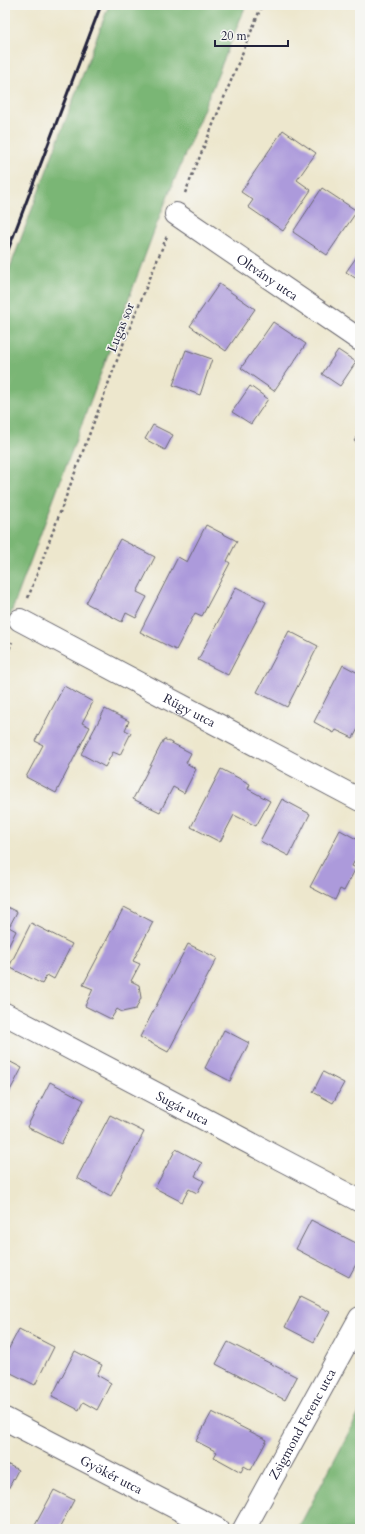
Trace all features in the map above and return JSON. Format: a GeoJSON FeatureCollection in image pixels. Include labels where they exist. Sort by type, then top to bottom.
{"type":"FeatureCollection","features":[{"type":"Feature","properties":{"kind":"street","name":"Oltvány utca"},"geometry":{"type":"LineString","coordinates":[[176,214],[360,340]]}},
{"type":"Feature","properties":{"kind":"street","name":"Rügy utca"},"geometry":{"type":"LineString","coordinates":[[20,620],[360,800]]}},
{"type":"Feature","properties":{"kind":"street","name":"Sugár utca"},"geometry":{"type":"LineString","coordinates":[[5,1014],[360,1201]]}},
{"type":"Feature","properties":{"kind":"street","name":"Zsigmond Ferenc utca"},"geometry":{"type":"LineString","coordinates":[[244,1529],[360,1318]]}},
{"type":"Feature","properties":{"kind":"street","name":"Gyökér utca"},"geometry":{"type":"LineString","coordinates":[[5,1419],[217,1529]]}},
{"type":"Feature","properties":{"kind":"path","name":"Lugas sor"},"geometry":{"type":"LineString","coordinates":[[5,660],[122,347],[262,5]]}},
{"type":"Feature","properties":{"kind":"green space"},"geometry":{"type":"Polygon","coordinates":[[[109,5],[246,5],[159,218],[5,629],[5,281],[109,5]]]}},
{"type":"Feature","properties":{"kind":"green space"},"geometry":{"type":"Polygon","coordinates":[[[360,1411],[360,1529],[298,1529],[360,1411]]]}},
{"type":"Feature","properties":{"kind":"building"},"geometry":{"type":"Polygon","coordinates":[[[283,130],[316,153],[297,180],[311,190],[283,231],[248,207],[253,200],[241,192],[283,130]]]}},
{"type":"Feature","properties":{"kind":"building"},"geometry":{"type":"Polygon","coordinates":[[[322,188],[357,211],[327,255],[293,232],[322,188]]]}},
{"type":"Feature","properties":{"kind":"building"},"geometry":{"type":"Polygon","coordinates":[[[360,252],[360,281],[346,272],[360,252]]]}},
{"type":"Feature","properties":{"kind":"building"},"geometry":{"type":"Polygon","coordinates":[[[219,284],[255,309],[226,351],[190,326],[219,284]]]}},
{"type":"Feature","properties":{"kind":"building"},"geometry":{"type":"Polygon","coordinates":[[[273,322],[306,344],[274,391],[241,368],[273,322]]]}},
{"type":"Feature","properties":{"kind":"building"},"geometry":{"type":"Polygon","coordinates":[[[186,350],[212,359],[200,395],[173,385],[186,350]]]}},
{"type":"Feature","properties":{"kind":"building"},"geometry":{"type":"Polygon","coordinates":[[[338,350],[356,362],[340,386],[322,374],[338,350]]]}},
{"type":"Feature","properties":{"kind":"building"},"geometry":{"type":"Polygon","coordinates":[[[250,386],[268,399],[251,424],[232,412],[250,386]]]}},
{"type":"Feature","properties":{"kind":"building"},"geometry":{"type":"Polygon","coordinates":[[[153,425],[173,435],[165,450],[145,439],[153,425]]]}},
{"type":"Feature","properties":{"kind":"building"},"geometry":{"type":"Polygon","coordinates":[[[360,432],[360,445],[354,441],[360,432]]]}},
{"type":"Feature","properties":{"kind":"building"},"geometry":{"type":"Polygon","coordinates":[[[206,525],[237,541],[227,561],[230,563],[202,616],[195,613],[176,650],[140,632],[178,557],[187,562],[206,525]]]}},
{"type":"Feature","properties":{"kind":"building"},"geometry":{"type":"Polygon","coordinates":[[[120,539],[155,557],[137,592],[147,597],[136,618],[126,613],[122,622],[86,603],[120,539]]]}},
{"type":"Feature","properties":{"kind":"building"},"geometry":{"type":"Polygon","coordinates":[[[236,587],[266,602],[228,675],[198,660],[236,587]]]}},
{"type":"Feature","properties":{"kind":"building"},"geometry":{"type":"Polygon","coordinates":[[[289,631],[318,646],[287,707],[257,692],[289,631]]]}},
{"type":"Feature","properties":{"kind":"building"},"geometry":{"type":"Polygon","coordinates":[[[343,665],[360,674],[360,725],[353,738],[336,730],[334,733],[314,722],[343,665]]]}},
{"type":"Feature","properties":{"kind":"building"},"geometry":{"type":"Polygon","coordinates":[[[64,686],[93,702],[82,723],[90,727],[56,793],[26,777],[43,745],[35,741],[64,686]]]}},
{"type":"Feature","properties":{"kind":"building"},"geometry":{"type":"Polygon","coordinates":[[[105,709],[129,721],[125,730],[131,733],[120,755],[113,752],[105,767],[81,754],[105,709]]]}},
{"type":"Feature","properties":{"kind":"building"},"geometry":{"type":"Polygon","coordinates":[[[164,739],[191,753],[186,763],[196,769],[184,793],[173,787],[160,812],[133,799],[164,739]]]}},
{"type":"Feature","properties":{"kind":"building"},"geometry":{"type":"Polygon","coordinates":[[[221,769],[250,784],[248,789],[270,801],[256,826],[234,815],[220,842],[191,827],[221,769]]]}},
{"type":"Feature","properties":{"kind":"building"},"geometry":{"type":"Polygon","coordinates":[[[282,799],[310,814],[289,856],[260,841],[282,799]]]}},
{"type":"Feature","properties":{"kind":"building"},"geometry":{"type":"Polygon","coordinates":[[[340,830],[360,841],[360,851],[352,866],[356,868],[344,891],[340,889],[335,900],[310,887],[340,830]]]}},
{"type":"Feature","properties":{"kind":"building"},"geometry":{"type":"Polygon","coordinates":[[[5,906],[17,912],[9,927],[16,931],[5,953],[5,906]]]}},
{"type":"Feature","properties":{"kind":"building"},"geometry":{"type":"Polygon","coordinates":[[[124,907],[153,922],[133,961],[140,964],[131,981],[139,985],[141,998],[136,1009],[122,1012],[117,1009],[111,1019],[85,1006],[93,989],[83,985],[124,907]]]}},
{"type":"Feature","properties":{"kind":"building"},"geometry":{"type":"Polygon","coordinates":[[[31,923],[72,944],[54,979],[47,975],[42,984],[9,967],[31,923]]]}},
{"type":"Feature","properties":{"kind":"building"},"geometry":{"type":"Polygon","coordinates":[[[188,944],[217,958],[168,1052],[140,1037],[188,944]]]}},
{"type":"Feature","properties":{"kind":"building"},"geometry":{"type":"Polygon","coordinates":[[[224,1030],[249,1043],[230,1081],[205,1068],[224,1030]]]}},
{"type":"Feature","properties":{"kind":"building"},"geometry":{"type":"Polygon","coordinates":[[[5,1059],[22,1068],[5,1100],[5,1059]]]}},
{"type":"Feature","properties":{"kind":"building"},"geometry":{"type":"Polygon","coordinates":[[[323,1072],[344,1083],[333,1103],[313,1092],[323,1072]]]}},
{"type":"Feature","properties":{"kind":"building"},"geometry":{"type":"Polygon","coordinates":[[[50,1082],[84,1100],[61,1144],[27,1127],[50,1082]]]}},
{"type":"Feature","properties":{"kind":"building"},"geometry":{"type":"Polygon","coordinates":[[[110,1115],[144,1132],[111,1196],[77,1178],[110,1115]]]}},
{"type":"Feature","properties":{"kind":"building"},"geometry":{"type":"Polygon","coordinates":[[[176,1149],[202,1163],[195,1176],[204,1181],[197,1193],[189,1189],[182,1202],[155,1188],[176,1149]]]}},
{"type":"Feature","properties":{"kind":"building"},"geometry":{"type":"Polygon","coordinates":[[[311,1220],[360,1245],[360,1257],[349,1277],[296,1249],[311,1220]]]}},
{"type":"Feature","properties":{"kind":"building"},"geometry":{"type":"Polygon","coordinates":[[[300,1297],[330,1312],[314,1342],[285,1327],[300,1297]]]}},
{"type":"Feature","properties":{"kind":"building"},"geometry":{"type":"Polygon","coordinates":[[[19,1329],[54,1347],[35,1385],[5,1370],[5,1356],[19,1329]]]}},
{"type":"Feature","properties":{"kind":"building"},"geometry":{"type":"Polygon","coordinates":[[[228,1342],[297,1377],[285,1400],[216,1364],[228,1342]]]}},
{"type":"Feature","properties":{"kind":"building"},"geometry":{"type":"Polygon","coordinates":[[[75,1351],[102,1365],[97,1375],[111,1383],[97,1410],[83,1402],[79,1410],[52,1396],[75,1351]]]}},
{"type":"Feature","properties":{"kind":"building"},"geometry":{"type":"Polygon","coordinates":[[[212,1412],[267,1440],[251,1470],[244,1466],[241,1472],[214,1457],[217,1452],[196,1441],[212,1412]]]}},
{"type":"Feature","properties":{"kind":"building"},"geometry":{"type":"Polygon","coordinates":[[[5,1463],[18,1470],[5,1495],[5,1463]]]}},
{"type":"Feature","properties":{"kind":"building"},"geometry":{"type":"Polygon","coordinates":[[[54,1490],[74,1500],[59,1529],[33,1529],[54,1490]]]}},
{"type":"Feature","properties":{"kind":"railway"},"geometry":{"type":"LineString","coordinates":[[5,258],[101,5]]}}]}
